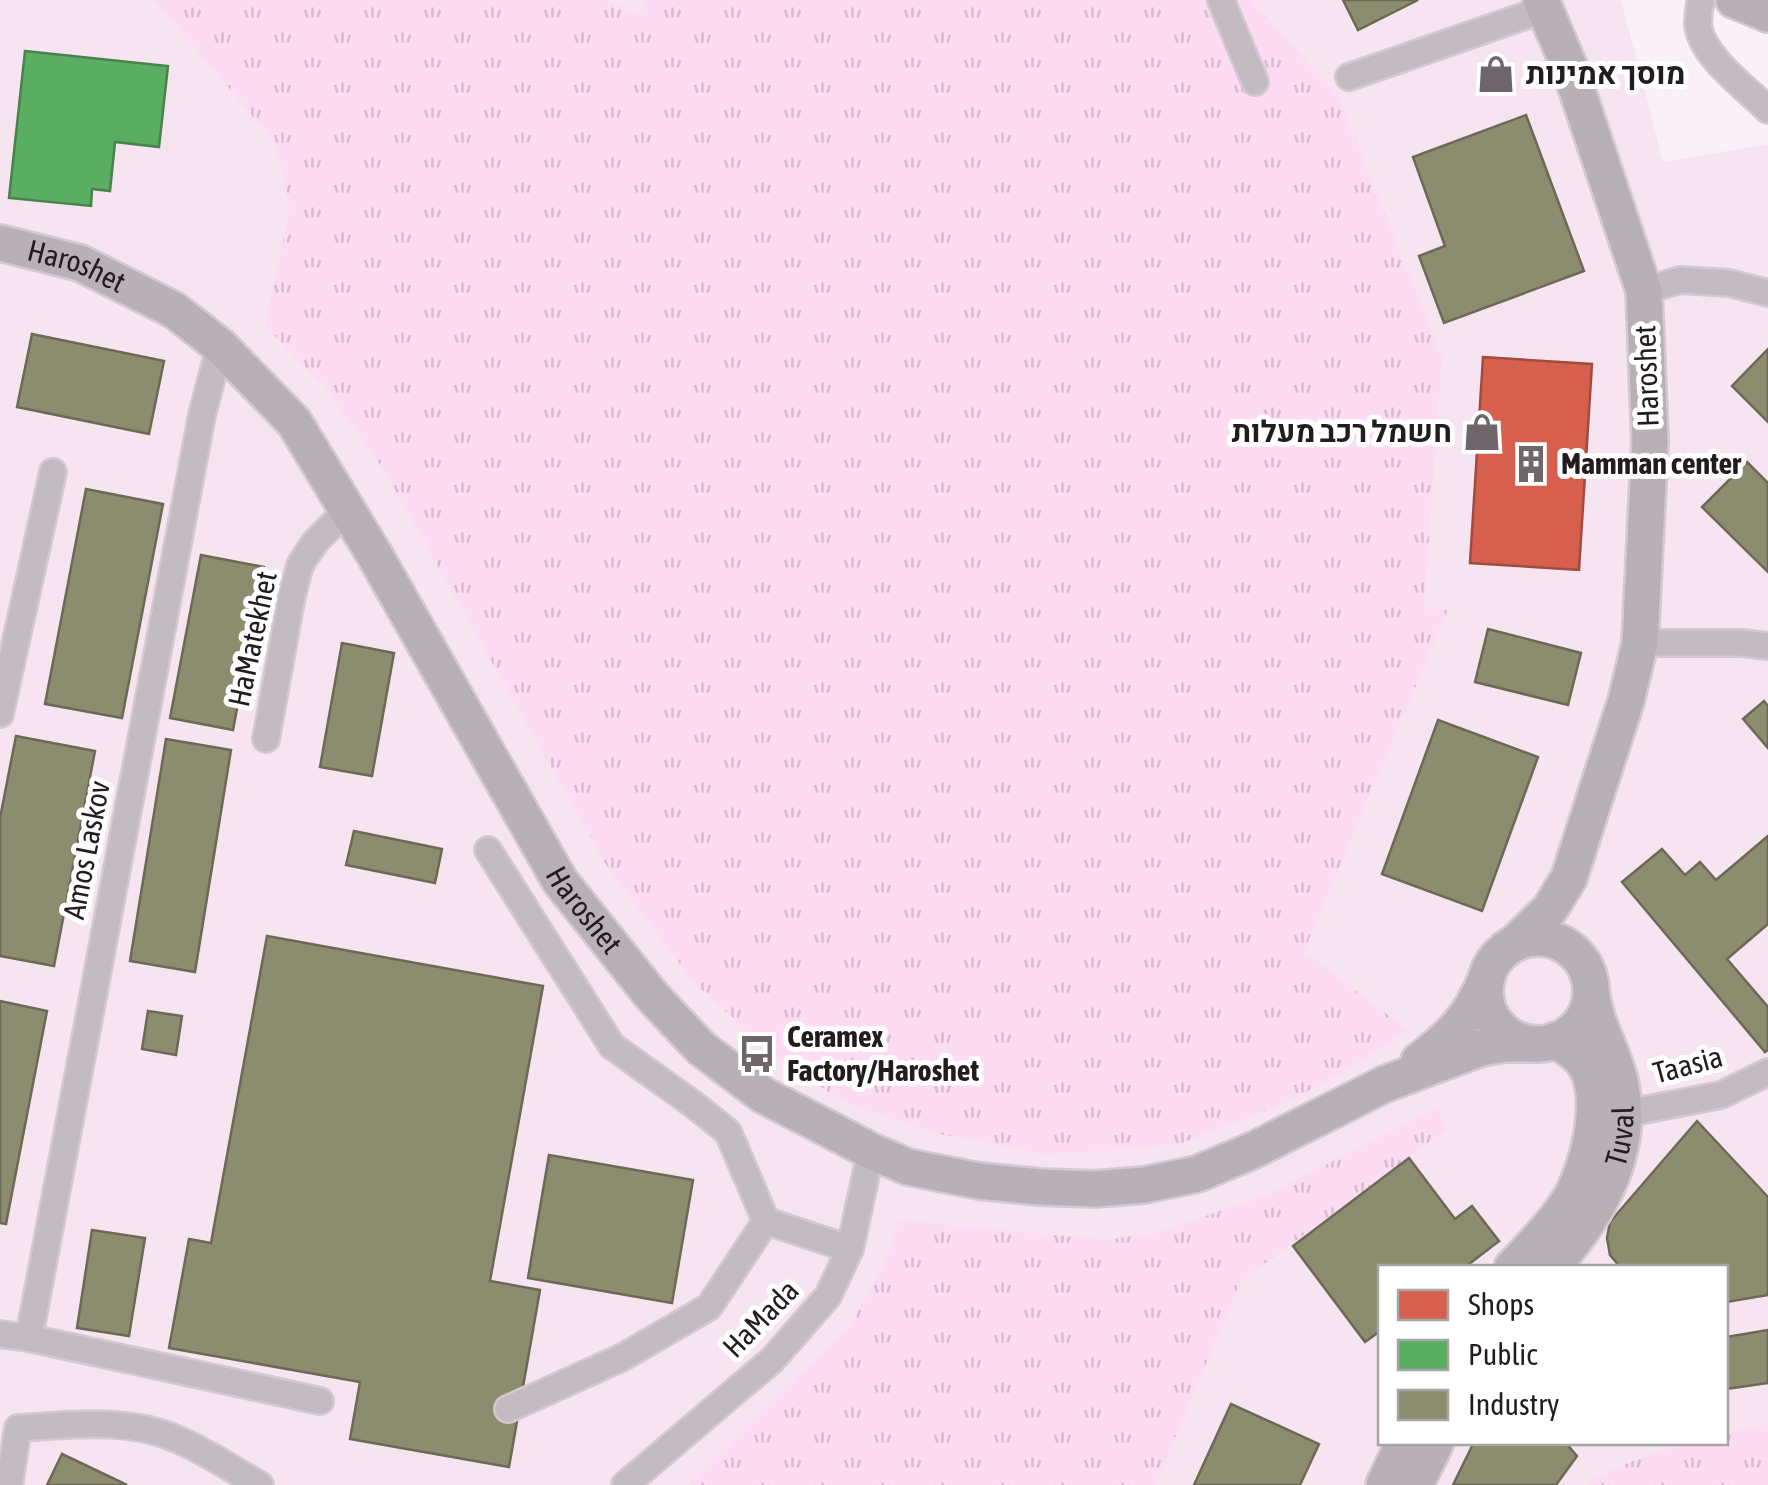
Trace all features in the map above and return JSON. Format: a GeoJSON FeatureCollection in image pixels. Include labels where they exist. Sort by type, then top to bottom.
{"type":"FeatureCollection","features":[{"type":"Feature","properties":{"kind":"street"},"geometry":{"type":"LineString","coordinates":[[1221,0],[1256,82]]}},
{"type":"Feature","properties":{"kind":"street"},"geometry":{"type":"LineString","coordinates":[[1700,0],[1698,26],[1704,45],[1768,110]]}},
{"type":"Feature","properties":{"kind":"street"},"geometry":{"type":"LineString","coordinates":[[1349,77],[1543,5]]}},
{"type":"Feature","properties":{"kind":"street","name":"Haroshet"},"geometry":{"type":"LineString","coordinates":[[1515,943],[1550,909],[1569,878],[1626,701],[1640,643],[1650,441],[1644,292],[1569,66],[1543,5]]}},
{"type":"Feature","properties":{"kind":"street","name":"Haroshet"},"geometry":{"type":"LineString","coordinates":[[0,243],[80,263],[174,310],[220,346],[294,422],[348,509],[560,881],[652,996],[701,1048],[763,1095],[871,1152],[908,1167],[979,1181],[1095,1189],[1144,1185],[1197,1174],[1386,1084],[1481,1048],[1547,1042]]}},
{"type":"Feature","properties":{"kind":"street"},"geometry":{"type":"LineString","coordinates":[[1644,292],[1680,280],[1729,283],[1768,293]]}},
{"type":"Feature","properties":{"kind":"street","name":"Amos Laskov"},"geometry":{"type":"LineString","coordinates":[[29,1338],[202,415],[220,346]]}},
{"type":"Feature","properties":{"kind":"street"},"geometry":{"type":"LineString","coordinates":[[0,714],[7,648],[52,472]]}},
{"type":"Feature","properties":{"kind":"street","name":"HaMatekhet"},"geometry":{"type":"LineString","coordinates":[[266,739],[300,565],[315,542],[348,509]]}},
{"type":"Feature","properties":{"kind":"street"},"geometry":{"type":"LineString","coordinates":[[1640,643],[1768,646]]}},
{"type":"Feature","properties":{"kind":"street"},"geometry":{"type":"LineString","coordinates":[[488,850],[612,1046],[728,1132],[766,1221],[850,1249]]}},
{"type":"Feature","properties":{"kind":"street","name":"Haroshet"},"geometry":{"type":"LineString","coordinates":[[1569,878],[1569,933],[1586,975]]}},
{"type":"Feature","properties":{"kind":"street"},"geometry":{"type":"LineString","coordinates":[[1529,938],[1558,941],[1571,949],[1586,975],[1589,1006],[1582,1021],[1570,1033],[1547,1042],[1522,1041],[1508,1034],[1496,1024],[1489,1009],[1485,994],[1493,964],[1515,943],[1529,938]]}},
{"type":"Feature","properties":{"kind":"street","name":"Tuval"},"geometry":{"type":"LineString","coordinates":[[1554,1265],[1594,1214],[1609,1182],[1619,1149],[1623,1114],[1621,1087],[1594,1012],[1586,975]]}},
{"type":"Feature","properties":{"kind":"street","name":"Haroshet"},"geometry":{"type":"LineString","coordinates":[[1386,1084],[1460,1026],[1487,978]]}},
{"type":"Feature","properties":{"kind":"street","name":"Tuval"},"geometry":{"type":"LineString","coordinates":[[1515,1265],[1570,1200],[1591,1143],[1595,1113],[1586,1066],[1572,1051],[1547,1042]]}},
{"type":"Feature","properties":{"kind":"street","name":"Taasia"},"geometry":{"type":"LineString","coordinates":[[1623,1114],[1721,1094],[1768,1072]]}},
{"type":"Feature","properties":{"kind":"street","name":"HaMada"},"geometry":{"type":"LineString","coordinates":[[625,1485],[772,1360],[828,1296],[850,1249],[871,1152]]}},
{"type":"Feature","properties":{"kind":"street"},"geometry":{"type":"LineString","coordinates":[[508,1408],[623,1357],[709,1306],[766,1221]]}},
{"type":"Feature","properties":{"kind":"street"},"geometry":{"type":"LineString","coordinates":[[0,1334],[320,1401]]}},
{"type":"Feature","properties":{"kind":"street"},"geometry":{"type":"LineString","coordinates":[[9,1485],[18,1428],[92,1424],[136,1427],[178,1439],[260,1485]]}},
{"type":"Feature","properties":{"kind":"street"},"geometry":{"type":"LineString","coordinates":[[1384,1485],[1403,1445]]}},
{"type":"Feature","properties":{"kind":"street"},"geometry":{"type":"LineString","coordinates":[[1415,1485],[1435,1445]]}},
{"type":"Feature","properties":{"kind":"shaded area"},"geometry":{"type":"Polygon","coordinates":[[[0,0],[1621,0],[1663,162],[1768,144],[1768,1485],[0,1485],[0,0]]]}},
{"type":"Feature","properties":{"kind":"green space"},"geometry":{"type":"Polygon","coordinates":[[[154,0],[606,0],[638,15],[647,0],[1251,0],[1338,96],[1442,357],[1424,608],[1448,610],[1304,951],[1408,1030],[1353,1067],[1287,1102],[1182,1143],[1042,1154],[935,1133],[845,1103],[777,1057],[693,982],[606,865],[385,472],[324,386],[265,326],[290,208],[276,144],[154,0]]]}},
{"type":"Feature","properties":{"kind":"green space"},"geometry":{"type":"Polygon","coordinates":[[[1438,1108],[1446,1130],[1241,1281],[1155,1485],[686,1485],[851,1324],[882,1268],[900,1220],[1107,1240],[1163,1231],[1268,1194],[1438,1108]]]}},
{"type":"Feature","properties":{"kind":"green space"},"geometry":{"type":"Polygon","coordinates":[[[1768,1423],[1768,1485],[1589,1485],[1592,1480],[1656,1452],[1689,1445],[1728,1445],[1728,1433],[1768,1423]]]}},
{"type":"Feature","properties":{"kind":"building: Shops","name":"Mamman center"},"geometry":{"type":"Polygon","coordinates":[[[1483,357],[1592,364],[1579,570],[1470,563],[1483,357]]]}},
{"type":"Feature","properties":{"kind":"building: Public"},"geometry":{"type":"Polygon","coordinates":[[[25,51],[168,66],[159,147],[115,142],[110,191],[92,189],[91,206],[9,198],[25,51]]]}},
{"type":"Feature","properties":{"kind":"building: Industry"},"geometry":{"type":"Polygon","coordinates":[[[1343,0],[1418,0],[1358,30],[1343,0]]]}},
{"type":"Feature","properties":{"kind":"building: Industry"},"geometry":{"type":"Polygon","coordinates":[[[1526,115],[1584,271],[1444,323],[1419,256],[1445,246],[1413,157],[1526,115]]]}},
{"type":"Feature","properties":{"kind":"building: Industry"},"geometry":{"type":"Polygon","coordinates":[[[32,334],[164,361],[149,434],[17,407],[32,334]]]}},
{"type":"Feature","properties":{"kind":"building: Industry"},"geometry":{"type":"Polygon","coordinates":[[[1768,349],[1768,422],[1732,386],[1768,349]]]}},
{"type":"Feature","properties":{"kind":"building: Industry"},"geometry":{"type":"Polygon","coordinates":[[[1747,462],[1768,483],[1768,572],[1702,507],[1747,462]]]}},
{"type":"Feature","properties":{"kind":"building: Industry"},"geometry":{"type":"Polygon","coordinates":[[[86,489],[163,504],[122,718],[45,704],[86,489]]]}},
{"type":"Feature","properties":{"kind":"building: Industry"},"geometry":{"type":"Polygon","coordinates":[[[201,555],[264,567],[233,730],[170,718],[201,555]]]}},
{"type":"Feature","properties":{"kind":"building: Industry"},"geometry":{"type":"Polygon","coordinates":[[[1488,629],[1581,653],[1568,705],[1475,682],[1488,629]]]}},
{"type":"Feature","properties":{"kind":"building: Industry"},"geometry":{"type":"Polygon","coordinates":[[[342,643],[394,653],[372,776],[320,767],[342,643]]]}},
{"type":"Feature","properties":{"kind":"building: Industry"},"geometry":{"type":"Polygon","coordinates":[[[1764,701],[1768,706],[1768,748],[1743,719],[1764,701]]]}},
{"type":"Feature","properties":{"kind":"building: Industry"},"geometry":{"type":"Polygon","coordinates":[[[1438,720],[1538,757],[1482,911],[1382,874],[1438,720]]]}},
{"type":"Feature","properties":{"kind":"building: Industry"},"geometry":{"type":"Polygon","coordinates":[[[16,736],[95,751],[54,966],[0,956],[0,818],[16,736]]]}},
{"type":"Feature","properties":{"kind":"building: Industry"},"geometry":{"type":"Polygon","coordinates":[[[166,739],[231,750],[195,972],[130,961],[166,739]]]}},
{"type":"Feature","properties":{"kind":"building: Industry"},"geometry":{"type":"Polygon","coordinates":[[[354,831],[442,849],[435,883],[346,865],[354,831]]]}},
{"type":"Feature","properties":{"kind":"building: Industry"},"geometry":{"type":"Polygon","coordinates":[[[1768,836],[1768,924],[1727,959],[1768,1007],[1765,1052],[1622,882],[1662,849],[1685,875],[1700,862],[1716,880],[1768,836]]]}},
{"type":"Feature","properties":{"kind":"building: Industry"},"geometry":{"type":"Polygon","coordinates":[[[267,936],[543,986],[490,1281],[540,1290],[509,1467],[350,1439],[360,1382],[169,1348],[189,1239],[211,1243],[267,936]]]}},
{"type":"Feature","properties":{"kind":"building: Industry"},"geometry":{"type":"Polygon","coordinates":[[[0,1001],[47,1011],[6,1224],[0,1223],[0,1001]]]}},
{"type":"Feature","properties":{"kind":"building: Industry"},"geometry":{"type":"Polygon","coordinates":[[[148,1011],[182,1016],[176,1055],[142,1049],[148,1011]]]}},
{"type":"Feature","properties":{"kind":"building: Industry"},"geometry":{"type":"Polygon","coordinates":[[[1697,1121],[1768,1197],[1768,1295],[1728,1302],[1728,1265],[1618,1265],[1610,1255],[1610,1222],[1697,1121]]]}},
{"type":"Feature","properties":{"kind":"building: Industry"},"geometry":{"type":"Polygon","coordinates":[[[549,1155],[693,1180],[672,1303],[528,1278],[549,1155]]]}},
{"type":"Feature","properties":{"kind":"building: Industry"},"geometry":{"type":"Polygon","coordinates":[[[1409,1158],[1455,1219],[1472,1206],[1499,1241],[1468,1265],[1378,1265],[1378,1332],[1365,1342],[1293,1246],[1409,1158]]]}},
{"type":"Feature","properties":{"kind":"building: Industry"},"geometry":{"type":"Polygon","coordinates":[[[92,1230],[145,1238],[129,1336],[77,1328],[92,1230]]]}},
{"type":"Feature","properties":{"kind":"building: Industry"},"geometry":{"type":"Polygon","coordinates":[[[1768,1330],[1768,1383],[1728,1389],[1728,1337],[1768,1330]]]}},
{"type":"Feature","properties":{"kind":"building: Industry"},"geometry":{"type":"Polygon","coordinates":[[[1231,1404],[1319,1444],[1300,1485],[1194,1485],[1231,1404]]]}},
{"type":"Feature","properties":{"kind":"building: Industry"},"geometry":{"type":"Polygon","coordinates":[[[1473,1445],[1568,1445],[1577,1456],[1556,1485],[1453,1485],[1473,1445]]]}},
{"type":"Feature","properties":{"kind":"building: Industry"},"geometry":{"type":"Polygon","coordinates":[[[62,1454],[127,1485],[47,1485],[62,1454]]]}},
{"type":"Feature","properties":{"kind":"place","name":"מוסך אמינות"},"geometry":{"type":"Point","coordinates":[1496,74]}},
{"type":"Feature","properties":{"kind":"place","name":"חשמל רכב מעלות"},"geometry":{"type":"Point","coordinates":[1482,432]}},
{"type":"Feature","properties":{"kind":"place","name":"Mamman center"},"geometry":{"type":"Point","coordinates":[1531,464]}},
{"type":"Feature","properties":{"kind":"place","name":"Ceramex Factory/Haroshet"},"geometry":{"type":"Point","coordinates":[757,1054]}}]}
